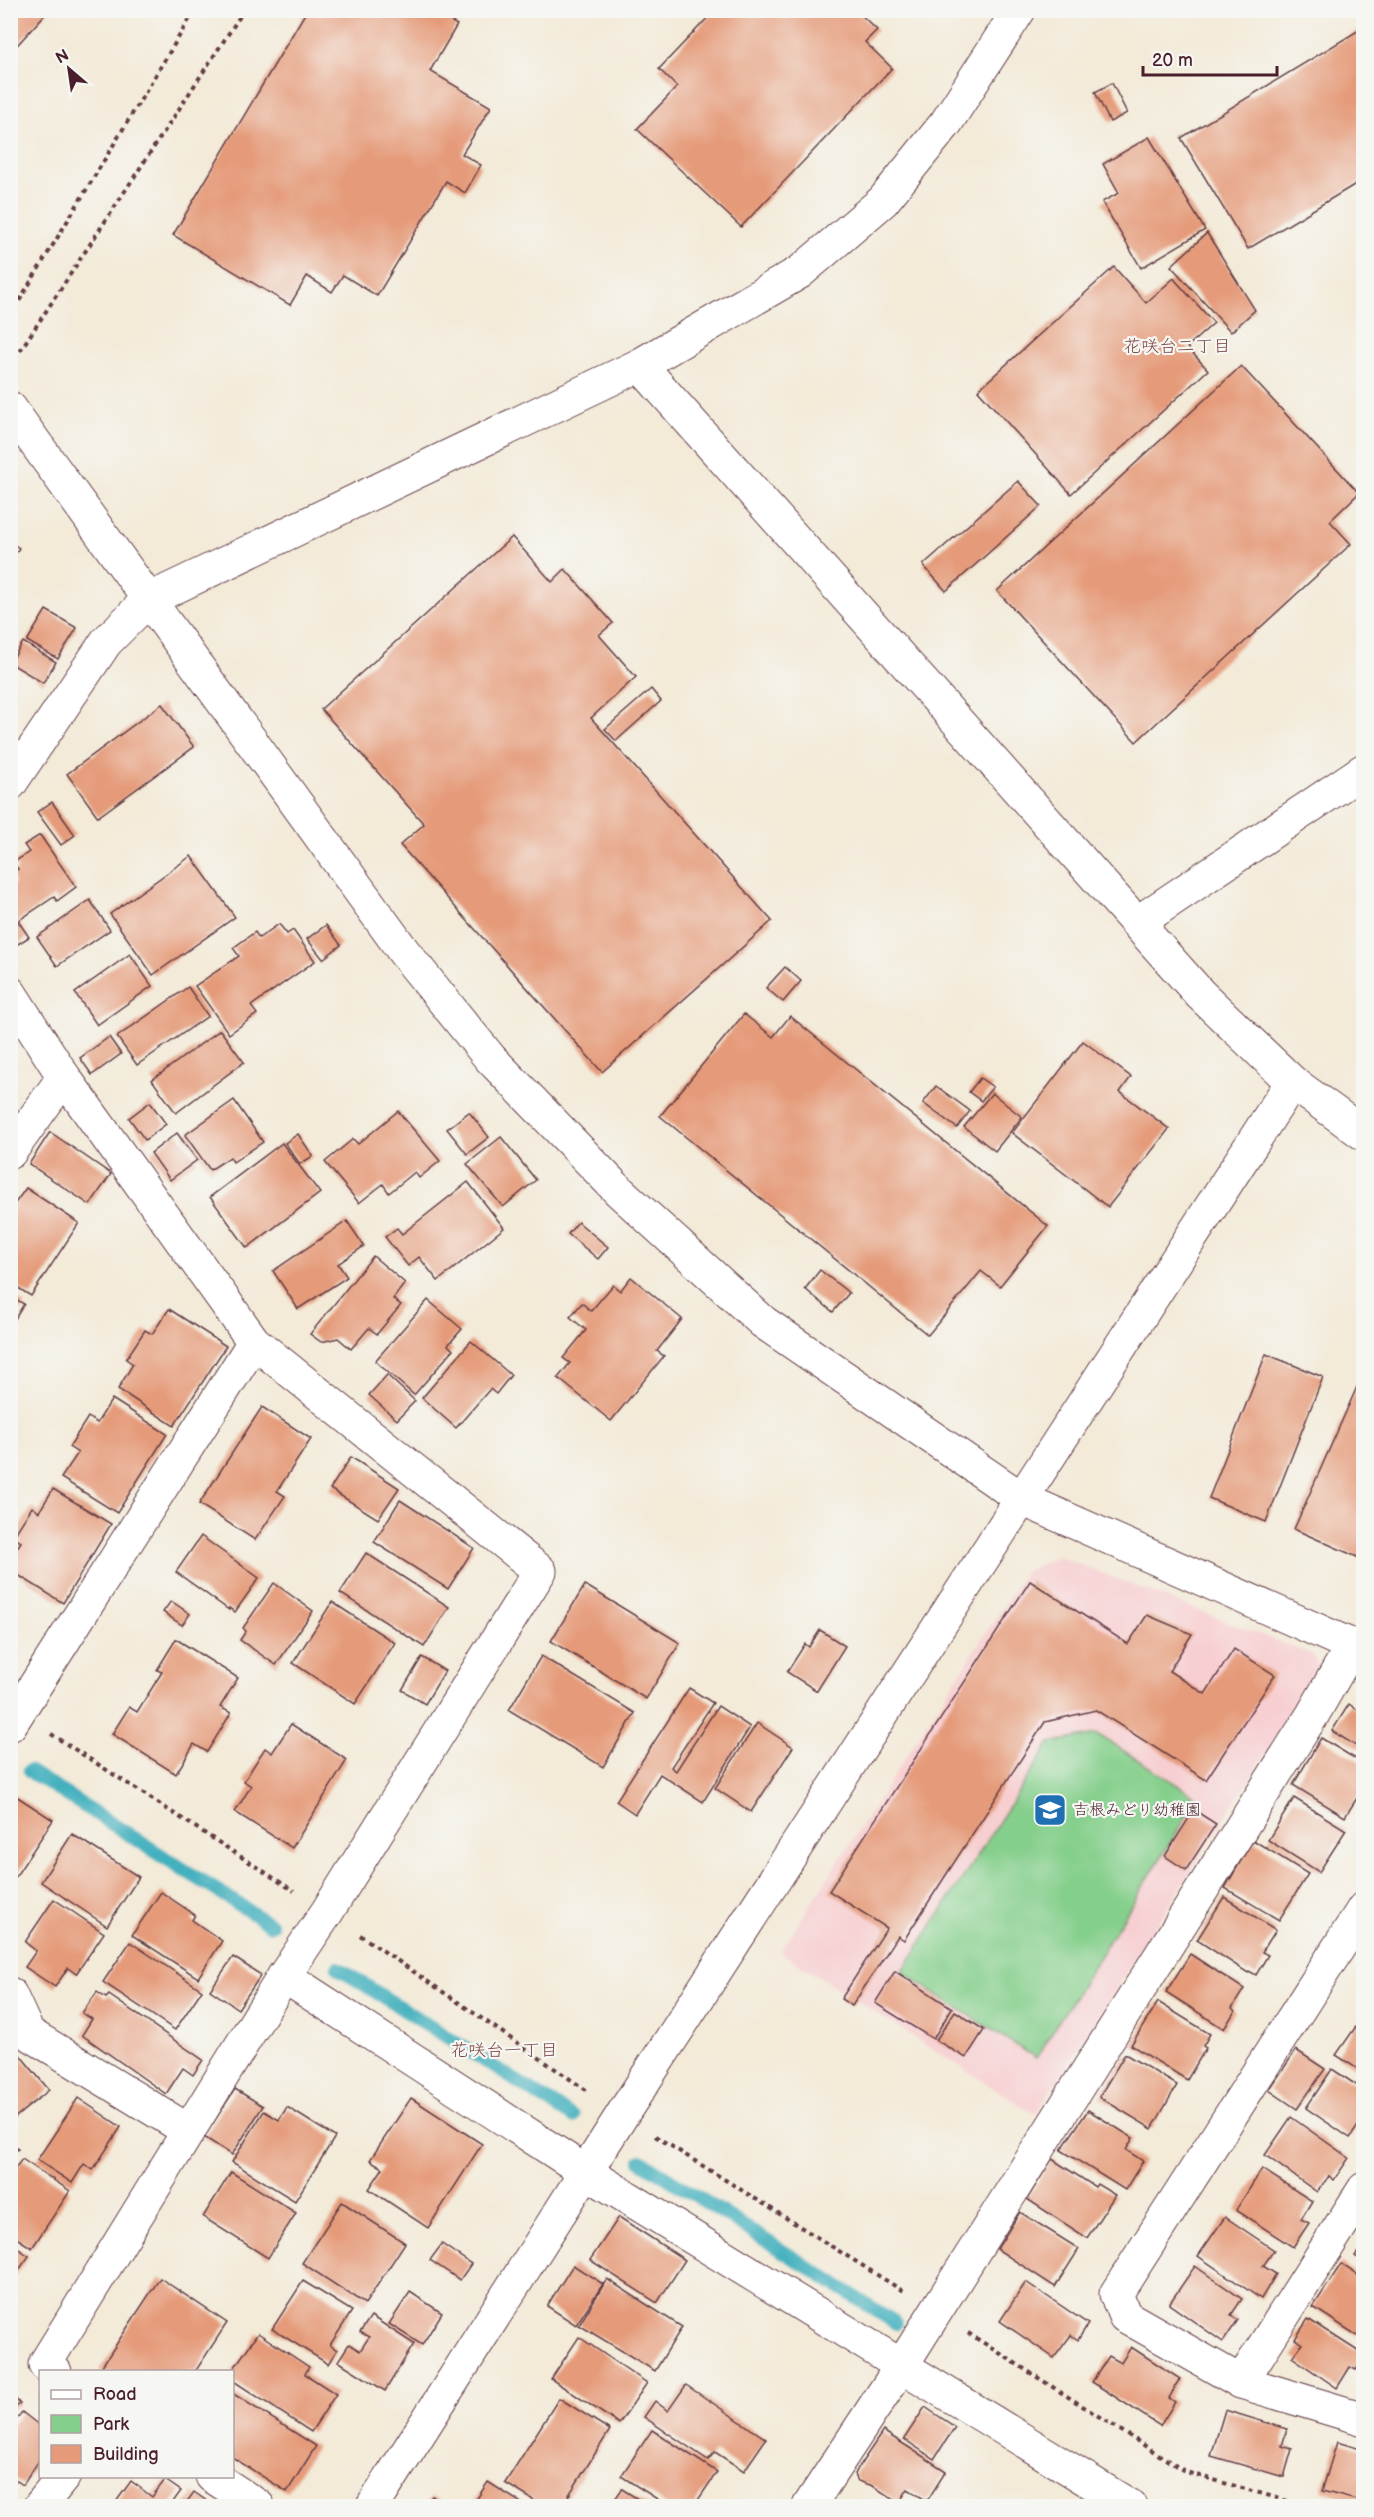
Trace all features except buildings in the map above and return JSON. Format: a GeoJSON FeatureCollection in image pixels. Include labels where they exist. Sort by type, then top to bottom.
{"type":"FeatureCollection","features":[{"type":"Feature","properties":{"kind":"street"},"geometry":{"type":"LineString","coordinates":[[10,784],[106,642],[148,600],[640,365],[800,272],[883,201],[946,123],[1019,10]]}},
{"type":"Feature","properties":{"kind":"street"},"geometry":{"type":"LineString","coordinates":[[640,365],[1200,994],[1292,1082],[1364,1134]]}},
{"type":"Feature","properties":{"kind":"street"},"geometry":{"type":"LineString","coordinates":[[10,408],[404,951],[498,1066],[619,1191],[763,1322],[1022,1499],[1358,1648],[1313,1714],[902,2365],[809,2506]]}},
{"type":"Feature","properties":{"kind":"street"},"geometry":{"type":"LineString","coordinates":[[1137,923],[1364,770]]}},
{"type":"Feature","properties":{"kind":"street"},"geometry":{"type":"LineString","coordinates":[[10,993],[64,1077],[254,1342],[540,1570],[45,2364],[52,2370]]}},
{"type":"Feature","properties":{"kind":"street"},"geometry":{"type":"LineString","coordinates":[[10,1152],[64,1077]]}},
{"type":"Feature","properties":{"kind":"street"},"geometry":{"type":"LineString","coordinates":[[373,2506],[586,2172],[1292,1082]]}},
{"type":"Feature","properties":{"kind":"street"},"geometry":{"type":"LineString","coordinates":[[10,1725],[254,1342]]}},
{"type":"Feature","properties":{"kind":"street"},"geometry":{"type":"LineString","coordinates":[[1364,1908],[1116,2294],[1125,2316],[1241,2382],[1364,2419]]}},
{"type":"Feature","properties":{"kind":"street"},"geometry":{"type":"LineString","coordinates":[[285,1976],[586,2172],[1130,2506]]}},
{"type":"Feature","properties":{"kind":"street"},"geometry":{"type":"LineString","coordinates":[[10,1994],[28,2033],[189,2131]]}},
{"type":"Feature","properties":{"kind":"street"},"geometry":{"type":"LineString","coordinates":[[1241,2382],[1364,2189]]}},
{"type":"Feature","properties":{"kind":"street"},"geometry":{"type":"LineString","coordinates":[[40,2506],[62,2478]]}},
{"type":"Feature","properties":{"kind":"street"},"geometry":{"type":"LineString","coordinates":[[215,2478],[258,2506]]}},
{"type":"Feature","properties":{"kind":"path"},"geometry":{"type":"LineString","coordinates":[[10,316],[195,10]]}},
{"type":"Feature","properties":{"kind":"path"},"geometry":{"type":"LineString","coordinates":[[10,366],[244,10]]}},
{"type":"Feature","properties":{"kind":"shaded area","name":"吉根みどり幼稚園"},"geometry":{"type":"Polygon","coordinates":[[[1058,1556],[1313,1655],[1319,1669],[1036,2115],[780,1952],[1025,1572],[1058,1556]]]}},
{"type":"Feature","properties":{"kind":"green space"},"geometry":{"type":"Polygon","coordinates":[[[1097,1734],[1198,1798],[1036,2058],[902,1972],[1050,1743],[1097,1734]]]}},
{"type":"Feature","properties":{"kind":"waterway"},"geometry":{"type":"LineString","coordinates":[[29,1771],[271,1925]]}},
{"type":"Feature","properties":{"kind":"waterway"},"geometry":{"type":"LineString","coordinates":[[338,1968],[573,2117]]}},
{"type":"Feature","properties":{"kind":"waterway"},"geometry":{"type":"LineString","coordinates":[[641,2161],[896,2323]]}},
{"type":"Feature","properties":{"kind":"place","name":"吉根みどり幼稚園"},"geometry":{"type":"Point","coordinates":[1050,1810]}},
{"type":"Feature","properties":{"kind":"district","name":"花咲台二丁目"},"geometry":{"type":"Point","coordinates":[1177,346]}},
{"type":"Feature","properties":{"kind":"district","name":"花咲台一丁目"},"geometry":{"type":"Point","coordinates":[504,2050]}}]}
